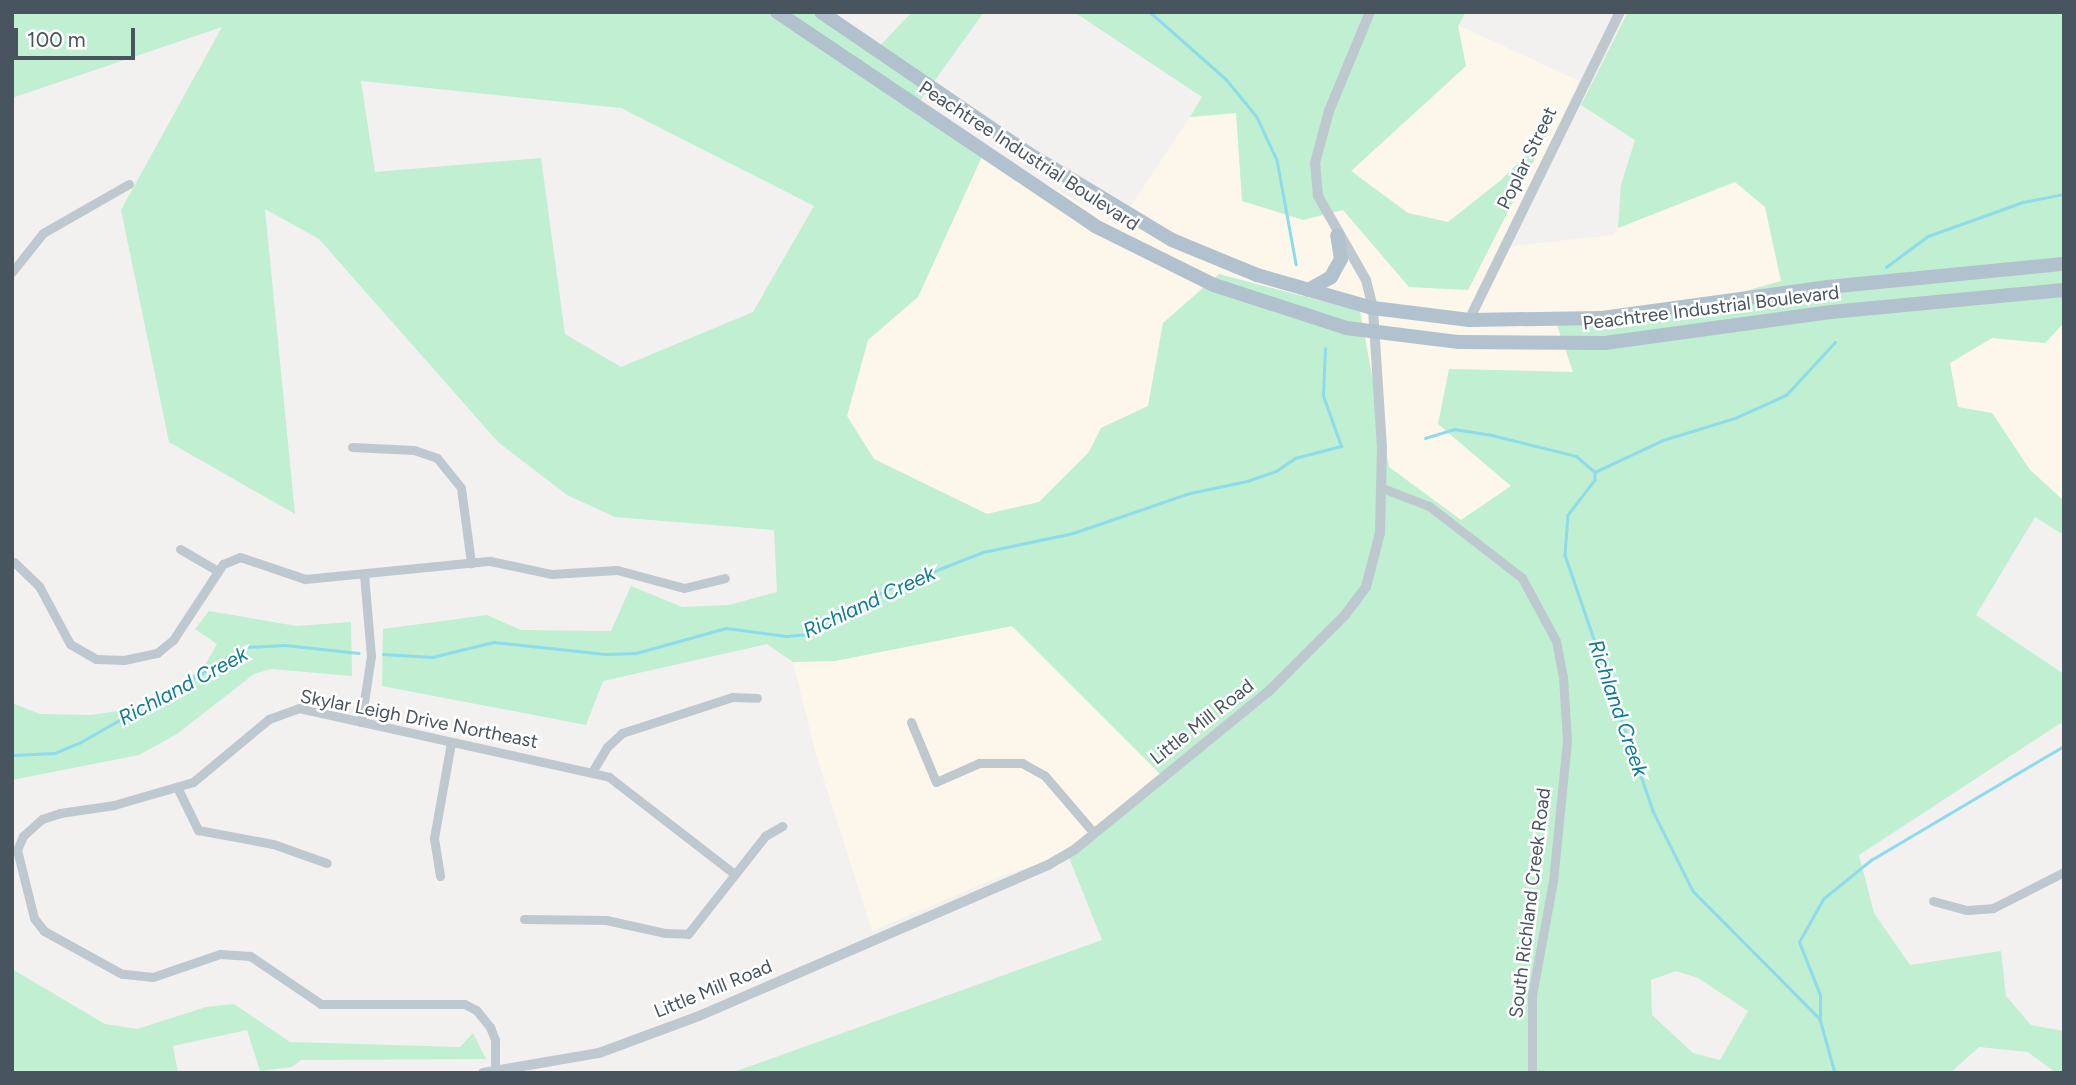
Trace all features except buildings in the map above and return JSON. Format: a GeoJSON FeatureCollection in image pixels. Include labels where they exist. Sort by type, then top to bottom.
{"type":"FeatureCollection","features":[{"type":"Feature","properties":{"kind":"main road","name":"Peachtree Industrial Boulevard"},"geometry":{"type":"LineString","coordinates":[[777,12],[1095,226],[1164,263],[1249,299],[1346,328],[1459,342],[1605,343],[1880,307],[2064,290]]}},
{"type":"Feature","properties":{"kind":"main road","name":"Peachtree Industrial Boulevard"},"geometry":{"type":"LineString","coordinates":[[821,12],[1049,167],[1172,240],[1308,290],[1373,308],[1469,320],[1602,318],[1878,282],[2064,264]]}},
{"type":"Feature","properties":{"kind":"main road"},"geometry":{"type":"LineString","coordinates":[[914,105],[928,85]]}},
{"type":"Feature","properties":{"kind":"main road"},"geometry":{"type":"LineString","coordinates":[[1308,290],[1331,277],[1341,259],[1338,235]]}},
{"type":"Feature","properties":{"kind":"main road"},"geometry":{"type":"LineString","coordinates":[[1878,282],[1880,307]]}},
{"type":"Feature","properties":{"kind":"street","name":"Little Mill Road"},"geometry":{"type":"LineString","coordinates":[[483,1073],[599,1052],[699,1016],[1048,865],[1268,692],[1345,615],[1366,587],[1380,533],[1382,488],[1373,308],[1366,280],[1318,196],[1315,163],[1333,101],[1370,12]]}},
{"type":"Feature","properties":{"kind":"street","name":"Poplar Street"},"geometry":{"type":"LineString","coordinates":[[1469,320],[1620,12]]}},
{"type":"Feature","properties":{"kind":"street"},"geometry":{"type":"LineString","coordinates":[[12,272],[43,233],[130,184]]}},
{"type":"Feature","properties":{"kind":"street"},"geometry":{"type":"LineString","coordinates":[[352,447],[414,450],[436,458],[453,473],[461,488],[471,563]]}},
{"type":"Feature","properties":{"kind":"street","name":"South Richland Creek Road"},"geometry":{"type":"LineString","coordinates":[[1382,488],[1429,506],[1522,578],[1556,641],[1563,677],[1567,741],[1553,881],[1532,995],[1532,1073]]}},
{"type":"Feature","properties":{"kind":"street"},"geometry":{"type":"LineString","coordinates":[[180,548],[218,571]]}},
{"type":"Feature","properties":{"kind":"street"},"geometry":{"type":"LineString","coordinates":[[14,562],[39,586],[70,644],[96,659],[124,660],[157,653],[173,640],[218,571],[240,557],[255,559],[288,577],[364,575],[507,561],[551,574],[617,570],[684,588],[725,578]]}},
{"type":"Feature","properties":{"kind":"street"},"geometry":{"type":"LineString","coordinates":[[361,722],[371,656],[364,575]]}},
{"type":"Feature","properties":{"kind":"street"},"geometry":{"type":"LineString","coordinates":[[592,772],[607,747],[622,733],[732,697],[757,698]]}},
{"type":"Feature","properties":{"kind":"street","name":"Skylar Leigh Drive Northeast"},"geometry":{"type":"LineString","coordinates":[[495,1072],[495,1040],[490,1027],[476,1010],[464,1004],[321,1004],[250,956],[220,954],[137,978],[44,931],[28,903],[17,850],[31,826],[60,813],[178,789],[193,782],[281,712],[299,708],[609,777],[733,873]]}},
{"type":"Feature","properties":{"kind":"street"},"geometry":{"type":"LineString","coordinates":[[911,722],[936,782],[979,763],[1022,763],[1045,776],[1093,832]]}},
{"type":"Feature","properties":{"kind":"street"},"geometry":{"type":"LineString","coordinates":[[440,876],[434,838],[451,743]]}},
{"type":"Feature","properties":{"kind":"street"},"geometry":{"type":"LineString","coordinates":[[178,789],[198,830],[273,844],[327,863]]}},
{"type":"Feature","properties":{"kind":"street"},"geometry":{"type":"LineString","coordinates":[[524,919],[606,920],[665,933],[688,934],[733,873],[765,836],[782,826]]}},
{"type":"Feature","properties":{"kind":"street"},"geometry":{"type":"LineString","coordinates":[[1933,901],[1967,910],[1993,908],[2064,872]]}},
{"type":"Feature","properties":{"kind":"shaded area"},"geometry":{"type":"Polygon","coordinates":[[[1458,25],[1579,81],[1503,247],[1613,235],[1618,228],[1735,182],[1765,207],[1781,282],[1721,298],[1557,326],[1573,372],[1438,424],[1512,486],[1461,520],[1389,467],[1360,311],[1163,323],[1148,406],[1101,428],[1089,452],[1039,502],[987,514],[874,459],[847,416],[868,340],[918,297],[985,150],[1119,224],[1190,117],[1236,113],[1303,220],[1342,209],[1409,287],[1468,290],[1546,135],[1500,181],[1448,222],[1408,213],[1351,171],[1466,66],[1458,25]]]}},
{"type":"Feature","properties":{"kind":"shaded area"},"geometry":{"type":"Polygon","coordinates":[[[2064,323],[2064,501],[2030,470],[1993,414],[1958,407],[1950,363],[1992,338],[2045,343],[2064,323]]]}},
{"type":"Feature","properties":{"kind":"shaded area"},"geometry":{"type":"Polygon","coordinates":[[[1012,626],[1164,777],[1068,855],[996,878],[872,931],[816,755],[793,662],[835,661],[1012,626]]]}},
{"type":"Feature","properties":{"kind":"green space"},"geometry":{"type":"Polygon","coordinates":[[[12,12],[810,12],[873,53],[912,12],[984,12],[915,108],[985,150],[918,297],[868,340],[847,416],[874,459],[987,514],[1039,502],[1089,452],[1101,428],[1148,406],[1163,323],[1219,274],[1360,311],[1389,467],[1461,520],[1511,486],[1438,424],[1449,369],[1573,372],[1557,325],[1721,298],[1781,281],[1765,207],[1735,182],[1618,228],[1621,185],[1635,140],[1581,105],[1628,12],[2064,12],[2064,323],[2045,343],[1992,338],[1950,363],[1958,407],[1992,413],[2030,470],[2064,501],[2064,535],[2035,517],[1976,615],[2064,674],[2064,721],[1859,855],[1874,913],[1910,965],[2001,951],[2006,996],[2031,1025],[2064,1031],[2064,1073],[2056,1073],[2028,1052],[1979,1047],[1950,1073],[731,1073],[1102,940],[1068,855],[1163,777],[1012,626],[835,661],[793,662],[767,644],[603,681],[586,725],[382,686],[383,629],[487,615],[521,630],[611,631],[631,586],[682,607],[729,605],[777,592],[774,530],[615,517],[567,495],[498,442],[319,239],[265,209],[295,514],[169,442],[121,210],[222,27],[12,98],[12,12]],[[361,81],[375,172],[541,158],[565,334],[621,367],[753,312],[814,206],[621,108],[361,81]],[[1676,971],[1651,980],[1652,1015],[1693,1053],[1720,1060],[1748,1011],[1698,978],[1676,971]]]}},
{"type":"Feature","properties":{"kind":"green space"},"geometry":{"type":"Polygon","coordinates":[[[1074,12],[1466,12],[1458,26],[1466,66],[1351,171],[1408,213],[1448,222],[1500,181],[1548,133],[1468,290],[1409,287],[1343,210],[1303,220],[1242,201],[1236,113],[1190,117],[1202,97],[1074,12]]]}},
{"type":"Feature","properties":{"kind":"green space"},"geometry":{"type":"Polygon","coordinates":[[[209,611],[296,626],[351,622],[352,676],[271,669],[254,674],[177,734],[139,755],[12,780],[12,703],[40,714],[91,715],[144,707],[204,667],[217,644],[195,629],[209,611]]]}},
{"type":"Feature","properties":{"kind":"green space"},"geometry":{"type":"Polygon","coordinates":[[[12,969],[105,1024],[137,1029],[206,1007],[234,1004],[290,1042],[460,1047],[473,1033],[486,1059],[301,1060],[292,1067],[260,1071],[247,1030],[173,1046],[178,1073],[12,1073],[12,969]]]}},
{"type":"Feature","properties":{"kind":"waterway"},"geometry":{"type":"LineString","coordinates":[[1150,12],[1226,79],[1257,117],[1277,160],[1296,264]]}},
{"type":"Feature","properties":{"kind":"waterway"},"geometry":{"type":"LineString","coordinates":[[1886,267],[1928,236],[2023,202],[2064,194]]}},
{"type":"Feature","properties":{"kind":"waterway"},"geometry":{"type":"LineString","coordinates":[[1595,472],[1663,440],[1735,418],[1786,395],[1835,342]]}},
{"type":"Feature","properties":{"kind":"waterway","name":"Richland Creek"},"geometry":{"type":"LineString","coordinates":[[383,654],[432,657],[494,642],[607,654],[636,653],[726,628],[787,636],[809,634],[886,590],[983,552],[1073,533],[1190,493],[1247,481],[1276,471],[1295,458],[1341,446],[1323,396],[1325,349]]}},
{"type":"Feature","properties":{"kind":"waterway","name":"Richland Creek"},"geometry":{"type":"LineString","coordinates":[[1425,438],[1454,429],[1492,435],[1576,456],[1595,472]]}},
{"type":"Feature","properties":{"kind":"waterway","name":"Richland Creek"},"geometry":{"type":"LineString","coordinates":[[1595,472],[1595,480],[1568,515],[1565,555],[1653,811],[1693,891],[1820,1019],[1835,1073]]}},
{"type":"Feature","properties":{"kind":"waterway","name":"Richland Creek"},"geometry":{"type":"LineString","coordinates":[[12,755],[55,753],[79,743],[247,647],[285,645],[359,653]]}},
{"type":"Feature","properties":{"kind":"waterway"},"geometry":{"type":"LineString","coordinates":[[1820,1019],[1820,995],[1799,942],[1823,899],[1871,860],[2064,746]]}}]}
